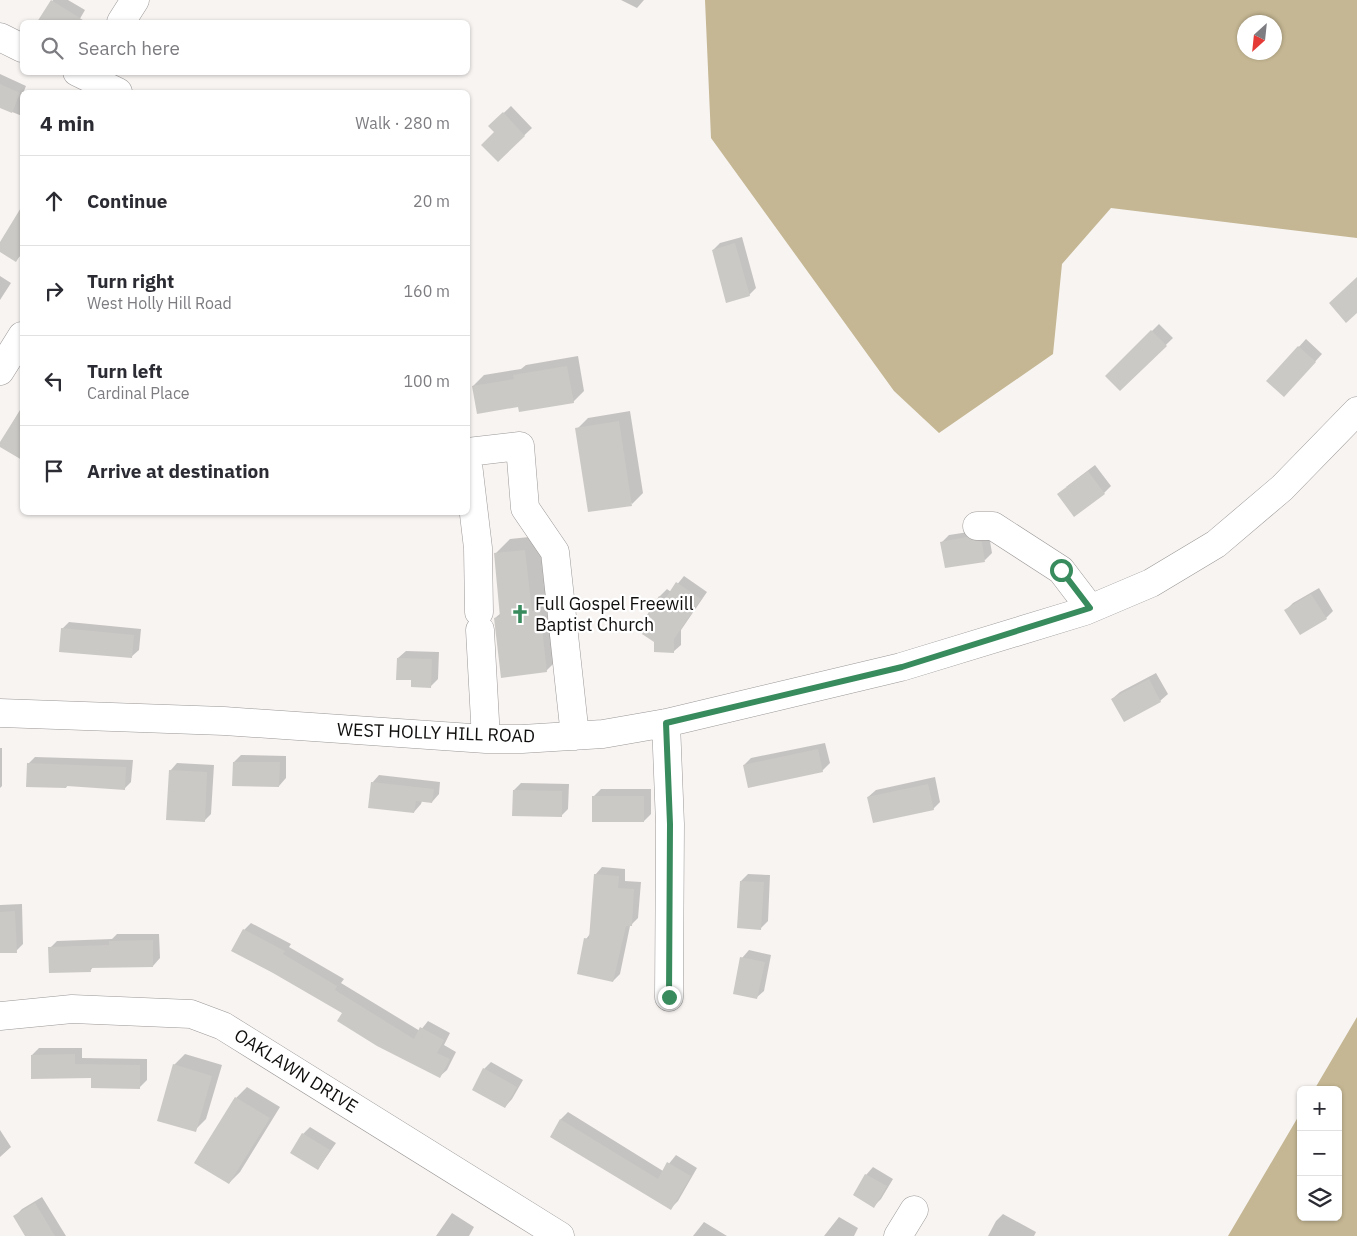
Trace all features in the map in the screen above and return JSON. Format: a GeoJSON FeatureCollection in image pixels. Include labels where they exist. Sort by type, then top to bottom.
{"type":"FeatureCollection","features":[{"type":"Feature","properties":{"kind":"street"},"geometry":{"type":"LineString","coordinates":[[121,20],[135,0]]}},
{"type":"Feature","properties":{"kind":"street"},"geometry":{"type":"LineString","coordinates":[[0,37],[20,47]]}},
{"type":"Feature","properties":{"kind":"street"},"geometry":{"type":"LineString","coordinates":[[86,75],[114,90]]}},
{"type":"Feature","properties":{"kind":"street"},"geometry":{"type":"LineString","coordinates":[[0,371],[20,339]]}},
{"type":"Feature","properties":{"kind":"street","name":"WEST HOLLY HILL ROAD"},"geometry":{"type":"LineString","coordinates":[[0,713],[224,721],[486,739],[603,734],[666,723],[902,667],[1090,608],[1151,583],[1216,544],[1282,488],[1357,411]]}},
{"type":"Feature","properties":{"kind":"street"},"geometry":{"type":"LineString","coordinates":[[470,452],[520,446],[525,508],[555,552],[575,736]]}},
{"type":"Feature","properties":{"kind":"street"},"geometry":{"type":"LineString","coordinates":[[470,481],[478,548],[486,739]]}},
{"type":"Feature","properties":{"kind":"street"},"geometry":{"type":"LineString","coordinates":[[977,526],[992,526],[1061,570],[1090,608]]}},
{"type":"Feature","properties":{"kind":"street"},"geometry":{"type":"LineString","coordinates":[[666,723],[670,824],[669,997]]}},
{"type":"Feature","properties":{"kind":"street","name":"OAKLAWN DRIVE"},"geometry":{"type":"LineString","coordinates":[[0,1016],[72,1009],[181,1013],[191,1014],[223,1026],[560,1236]]}},
{"type":"Feature","properties":{"kind":"street"},"geometry":{"type":"LineString","coordinates":[[898,1236],[914,1210]]}},
{"type":"Feature","properties":{"kind":"shaded area"},"geometry":{"type":"Polygon","coordinates":[[[705,0],[1357,0],[1357,238],[1111,208],[1062,264],[1053,354],[939,433],[894,391],[711,138],[705,0]]]}},
{"type":"Feature","properties":{"kind":"shaded area"},"geometry":{"type":"Polygon","coordinates":[[[1357,1017],[1357,1236],[1228,1236],[1297,1119],[1297,1221],[1342,1221],[1342,1086],[1316,1086],[1357,1017]]]}},
{"type":"Feature","properties":{"kind":"building"},"geometry":{"type":"Polygon","coordinates":[[[51,0],[83,20],[38,20],[51,0]]]}},
{"type":"Feature","properties":{"kind":"building"},"geometry":{"type":"Polygon","coordinates":[[[0,84],[20,93],[12,113],[0,108],[0,84]]]}},
{"type":"Feature","properties":{"kind":"building"},"geometry":{"type":"Polygon","coordinates":[[[503,112],[525,136],[498,162],[481,145],[494,132],[488,126],[503,112]]]}},
{"type":"Feature","properties":{"kind":"building"},"geometry":{"type":"Polygon","coordinates":[[[20,209],[20,255],[16,262],[0,252],[0,242],[20,209]]]}},
{"type":"Feature","properties":{"kind":"building"},"geometry":{"type":"Polygon","coordinates":[[[735,243],[750,296],[726,303],[712,250],[735,243]]]}},
{"type":"Feature","properties":{"kind":"building"},"geometry":{"type":"Polygon","coordinates":[[[1357,277],[1357,313],[1346,323],[1329,303],[1357,277]]]}},
{"type":"Feature","properties":{"kind":"building"},"geometry":{"type":"Polygon","coordinates":[[[1151,330],[1167,346],[1120,391],[1105,376],[1151,330]]]}},
{"type":"Feature","properties":{"kind":"building"},"geometry":{"type":"Polygon","coordinates":[[[1298,346],[1316,362],[1284,397],[1266,381],[1298,346]]]}},
{"type":"Feature","properties":{"kind":"building"},"geometry":{"type":"Polygon","coordinates":[[[567,366],[574,403],[519,412],[518,407],[477,414],[472,386],[514,379],[513,375],[567,366]]]}},
{"type":"Feature","properties":{"kind":"building"},"geometry":{"type":"Polygon","coordinates":[[[20,410],[20,459],[0,447],[0,442],[20,410]]]}},
{"type":"Feature","properties":{"kind":"building"},"geometry":{"type":"Polygon","coordinates":[[[619,421],[632,506],[588,512],[575,428],[619,421]]]}},
{"type":"Feature","properties":{"kind":"building"},"geometry":{"type":"Polygon","coordinates":[[[1088,471],[1105,494],[1074,517],[1057,494],[1088,471]]]}},
{"type":"Feature","properties":{"kind":"building"},"geometry":{"type":"Polygon","coordinates":[[[967,537],[982,542],[985,562],[945,568],[940,542],[967,537]]]}},
{"type":"Feature","properties":{"kind":"building","name":"Full Gospel Freewill Baptist Church"},"geometry":{"type":"Polygon","coordinates":[[[525,550],[532,611],[540,610],[547,672],[501,678],[494,618],[500,617],[494,553],[525,550]]]}},
{"type":"Feature","properties":{"kind":"building"},"geometry":{"type":"Polygon","coordinates":[[[676,582],[701,599],[674,639],[674,653],[654,652],[654,642],[642,634],[652,619],[647,615],[659,596],[665,599],[676,582]]]}},
{"type":"Feature","properties":{"kind":"building"},"geometry":{"type":"Polygon","coordinates":[[[1311,594],[1327,619],[1300,635],[1284,610],[1311,594]]]}},
{"type":"Feature","properties":{"kind":"building"},"geometry":{"type":"Polygon","coordinates":[[[61,628],[134,635],[132,658],[59,652],[61,628]]]}},
{"type":"Feature","properties":{"kind":"building"},"geometry":{"type":"Polygon","coordinates":[[[397,658],[432,659],[431,688],[411,687],[411,680],[396,680],[397,658]]]}},
{"type":"Feature","properties":{"kind":"building"},"geometry":{"type":"Polygon","coordinates":[[[1149,679],[1161,702],[1124,722],[1111,699],[1149,679]]]}},
{"type":"Feature","properties":{"kind":"building"},"geometry":{"type":"Polygon","coordinates":[[[818,749],[823,772],[748,788],[743,765],[818,749]]]}},
{"type":"Feature","properties":{"kind":"building"},"geometry":{"type":"Polygon","coordinates":[[[233,762],[280,762],[279,787],[232,786],[233,762]]]}},
{"type":"Feature","properties":{"kind":"building"},"geometry":{"type":"Polygon","coordinates":[[[27,763],[126,767],[125,790],[67,786],[66,788],[26,787],[27,763]]]}},
{"type":"Feature","properties":{"kind":"building"},"geometry":{"type":"Polygon","coordinates":[[[169,770],[207,772],[205,822],[166,820],[169,770]]]}},
{"type":"Feature","properties":{"kind":"building"},"geometry":{"type":"Polygon","coordinates":[[[371,782],[434,789],[432,803],[416,801],[414,813],[368,808],[371,782]]]}},
{"type":"Feature","properties":{"kind":"building"},"geometry":{"type":"Polygon","coordinates":[[[928,784],[934,810],[873,823],[867,797],[928,784]]]}},
{"type":"Feature","properties":{"kind":"building"},"geometry":{"type":"Polygon","coordinates":[[[513,790],[562,791],[562,817],[512,816],[513,790]]]}},
{"type":"Feature","properties":{"kind":"building"},"geometry":{"type":"Polygon","coordinates":[[[592,796],[644,796],[644,822],[592,822],[592,796]]]}},
{"type":"Feature","properties":{"kind":"building"},"geometry":{"type":"Polygon","coordinates":[[[594,874],[619,876],[618,888],[634,889],[632,926],[626,926],[613,982],[577,974],[584,938],[589,939],[594,874]]]}},
{"type":"Feature","properties":{"kind":"building"},"geometry":{"type":"Polygon","coordinates":[[[740,881],[764,882],[761,930],[737,928],[740,881]]]}},
{"type":"Feature","properties":{"kind":"building"},"geometry":{"type":"Polygon","coordinates":[[[15,911],[17,953],[0,953],[0,912],[15,911]]]}},
{"type":"Feature","properties":{"kind":"building"},"geometry":{"type":"Polygon","coordinates":[[[243,929],[285,951],[283,954],[337,986],[335,990],[414,1039],[420,1027],[444,1040],[437,1053],[450,1059],[440,1078],[377,1046],[337,1021],[342,1013],[231,951],[243,929]]]}},
{"type":"Feature","properties":{"kind":"building"},"geometry":{"type":"Polygon","coordinates":[[[153,940],[153,967],[90,968],[91,972],[49,973],[48,947],[109,945],[109,941],[153,940]]]}},
{"type":"Feature","properties":{"kind":"building"},"geometry":{"type":"Polygon","coordinates":[[[740,957],[765,962],[757,999],[733,994],[740,957]]]}},
{"type":"Feature","properties":{"kind":"building"},"geometry":{"type":"Polygon","coordinates":[[[75,1054],[75,1064],[140,1065],[140,1089],[91,1088],[91,1078],[31,1079],[31,1055],[75,1054]]]}},
{"type":"Feature","properties":{"kind":"building"},"geometry":{"type":"Polygon","coordinates":[[[173,1064],[212,1076],[196,1132],[157,1121],[173,1064]]]}},
{"type":"Feature","properties":{"kind":"building"},"geometry":{"type":"Polygon","coordinates":[[[483,1068],[517,1087],[505,1108],[472,1090],[483,1068]]]}},
{"type":"Feature","properties":{"kind":"building"},"geometry":{"type":"Polygon","coordinates":[[[235,1097],[270,1118],[229,1184],[194,1163],[235,1097]]]}},
{"type":"Feature","properties":{"kind":"building"},"geometry":{"type":"Polygon","coordinates":[[[560,1119],[658,1179],[667,1162],[691,1176],[671,1210],[550,1137],[560,1119]]]}},
{"type":"Feature","properties":{"kind":"building"},"geometry":{"type":"Polygon","coordinates":[[[302,1133],[330,1150],[318,1170],[290,1153],[302,1133]]]}},
{"type":"Feature","properties":{"kind":"building"},"geometry":{"type":"Polygon","coordinates":[[[865,1174],[887,1186],[874,1208],[853,1195],[865,1174]]]}},
{"type":"Feature","properties":{"kind":"building"},"geometry":{"type":"Polygon","coordinates":[[[35,1203],[55,1236],[25,1236],[13,1216],[35,1203]]]}},
{"type":"Feature","properties":{"kind":"place","name":"Full Gospel Freewill Baptist Church"},"geometry":{"type":"Point","coordinates":[520,614]}},
{"type":"Feature","properties":{"kind":"route"},"geometry":{"type":"LineString","coordinates":[[669,997],[670,824],[666,723],[902,667],[1090,608],[1061,570]]}}]}
